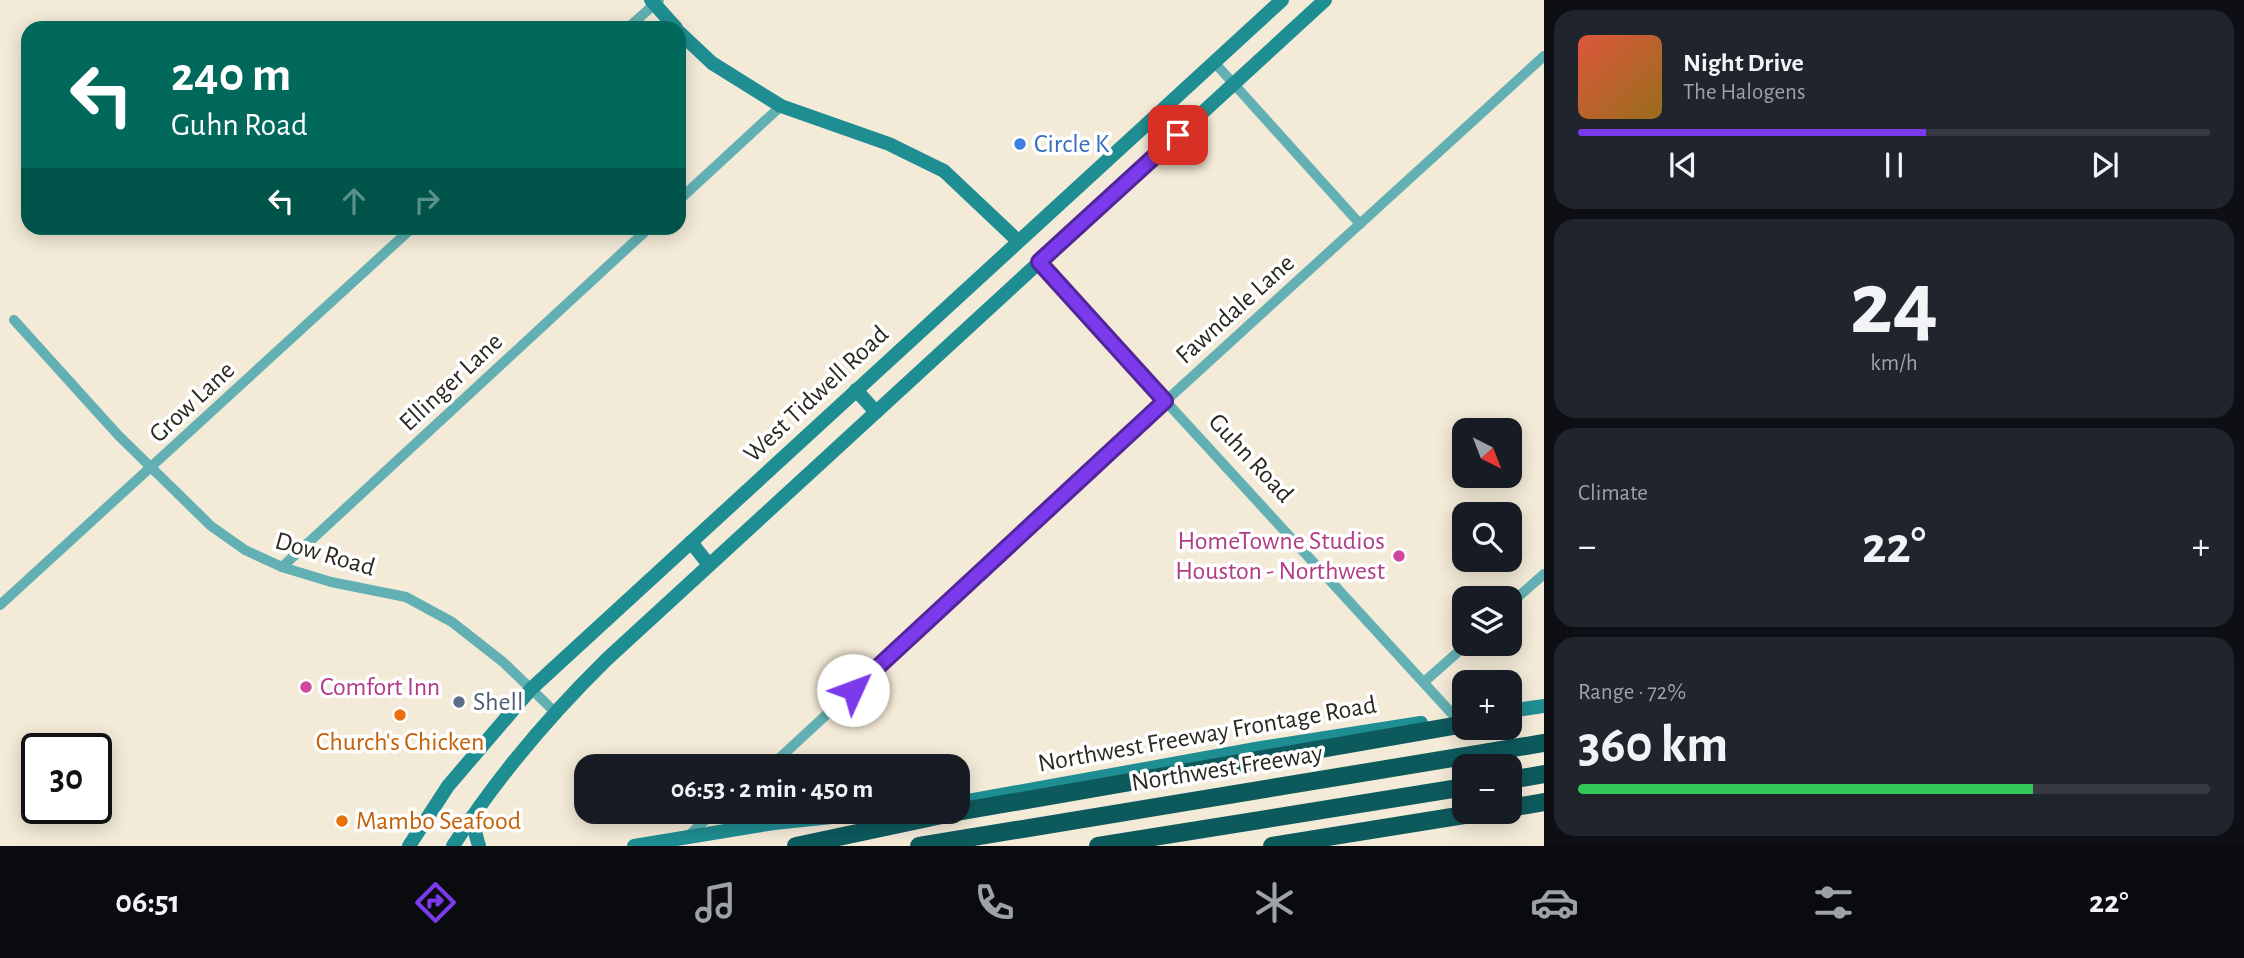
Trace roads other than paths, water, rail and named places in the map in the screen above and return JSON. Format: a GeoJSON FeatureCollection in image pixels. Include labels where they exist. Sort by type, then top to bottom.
{"type":"FeatureCollection","features":[{"type":"Feature","properties":{"kind":"highway"},"geometry":{"type":"LineString","coordinates":[[970,810],[1452,722]]}},
{"type":"Feature","properties":{"kind":"highway","name":"Northwest Freeway"},"geometry":{"type":"LineString","coordinates":[[919,846],[1544,743]]}},
{"type":"Feature","properties":{"kind":"highway"},"geometry":{"type":"LineString","coordinates":[[1522,778],[1544,774]]}},
{"type":"Feature","properties":{"kind":"highway"},"geometry":{"type":"LineString","coordinates":[[1098,846],[1452,789]]}},
{"type":"Feature","properties":{"kind":"highway"},"geometry":{"type":"LineString","coordinates":[[1522,806],[1544,802]]}},
{"type":"Feature","properties":{"kind":"highway"},"geometry":{"type":"LineString","coordinates":[[1272,846],[1452,817]]}},
{"type":"Feature","properties":{"kind":"highway"},"geometry":{"type":"LineString","coordinates":[[796,846],[900,824]]}},
{"type":"Feature","properties":{"kind":"main road","name":"West Tidwell Road"},"geometry":{"type":"LineString","coordinates":[[409,846],[448,786],[531,690],[1282,0]]}},
{"type":"Feature","properties":{"kind":"main road","name":"West Tidwell Road"},"geometry":{"type":"LineString","coordinates":[[453,846],[471,818],[554,711],[709,565],[1325,0]]}},
{"type":"Feature","properties":{"kind":"main road"},"geometry":{"type":"LineString","coordinates":[[655,1],[670,21]]}},
{"type":"Feature","properties":{"kind":"main road"},"geometry":{"type":"LineString","coordinates":[[686,38],[712,63],[780,106],[889,144],[944,171],[1018,241]]}},
{"type":"Feature","properties":{"kind":"main road"},"geometry":{"type":"LineString","coordinates":[[856,390],[876,412]]}},
{"type":"Feature","properties":{"kind":"main road"},"geometry":{"type":"LineString","coordinates":[[691,542],[709,565]]}},
{"type":"Feature","properties":{"kind":"main road"},"geometry":{"type":"LineString","coordinates":[[1522,709],[1544,706]]}},
{"type":"Feature","properties":{"kind":"main road","name":"Northwest Freeway Frontage Road"},"geometry":{"type":"LineString","coordinates":[[970,801],[1249,750],[1452,721]]}},
{"type":"Feature","properties":{"kind":"main road"},"geometry":{"type":"LineString","coordinates":[[471,818],[479,846]]}},
{"type":"Feature","properties":{"kind":"main road"},"geometry":{"type":"LineString","coordinates":[[634,846],[768,824]]}},
{"type":"Feature","properties":{"kind":"street"},"geometry":{"type":"LineString","coordinates":[[635,21],[655,1]]}},
{"type":"Feature","properties":{"kind":"street","name":"Fawndale Lane"},"geometry":{"type":"LineString","coordinates":[[784,754],[1165,401],[1544,56]]}},
{"type":"Feature","properties":{"kind":"street"},"geometry":{"type":"LineString","coordinates":[[1214,62],[1360,224]]}},
{"type":"Feature","properties":{"kind":"street"},"geometry":{"type":"LineString","coordinates":[[686,193],[780,106]]}},
{"type":"Feature","properties":{"kind":"street","name":"Grow Lane"},"geometry":{"type":"LineString","coordinates":[[0,605],[404,235]]}},
{"type":"Feature","properties":{"kind":"street","name":"Ellinger Lane"},"geometry":{"type":"LineString","coordinates":[[282,567],[641,235]]}},
{"type":"Feature","properties":{"kind":"street","name":"Guhn Road"},"geometry":{"type":"LineString","coordinates":[[1039,262],[1423,682],[1452,710]]}},
{"type":"Feature","properties":{"kind":"street","name":"Dow Road"},"geometry":{"type":"LineString","coordinates":[[14,320],[152,468],[211,526],[245,550],[282,567],[405,597],[452,622],[503,662],[554,711]]}},
{"type":"Feature","properties":{"kind":"street"},"geometry":{"type":"LineString","coordinates":[[1522,593],[1544,574]]}},
{"type":"Feature","properties":{"kind":"street"},"geometry":{"type":"LineString","coordinates":[[1423,682],[1453,656]]}},
{"type":"Feature","properties":{"kind":"street"},"geometry":{"type":"LineString","coordinates":[[686,838],[701,824]]}},
{"type":"Feature","properties":{"kind":"place","name":"Circle K"},"geometry":{"type":"Point","coordinates":[1020,144]}},
{"type":"Feature","properties":{"kind":"place","name":"HomeTowne Studios Houston - Northwest"},"geometry":{"type":"Point","coordinates":[1399,556]}},
{"type":"Feature","properties":{"kind":"place","name":"Comfort Inn"},"geometry":{"type":"Point","coordinates":[306,687]}},
{"type":"Feature","properties":{"kind":"place","name":"Shell"},"geometry":{"type":"Point","coordinates":[459,702]}},
{"type":"Feature","properties":{"kind":"place","name":"Church's Chicken"},"geometry":{"type":"Point","coordinates":[400,715]}},
{"type":"Feature","properties":{"kind":"place","name":"Mambo Seafood"},"geometry":{"type":"Point","coordinates":[342,821]}}]}
